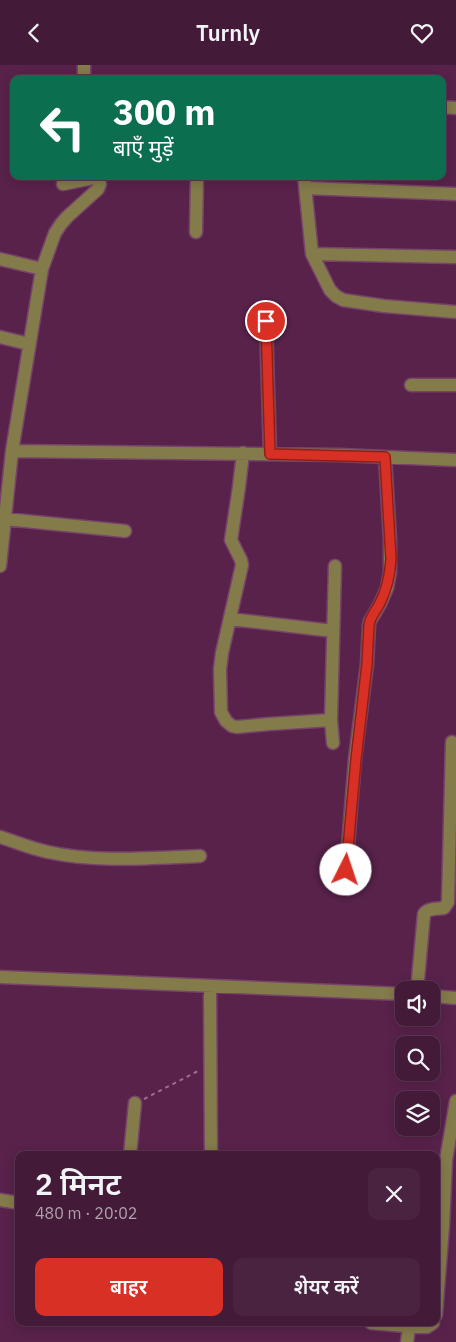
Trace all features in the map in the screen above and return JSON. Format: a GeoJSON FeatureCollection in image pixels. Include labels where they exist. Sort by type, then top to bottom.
{"type":"FeatureCollection","features":[{"type":"Feature","properties":{"kind":"street"},"geometry":{"type":"LineString","coordinates":[[63,184],[84,180]]}},
{"type":"Feature","properties":{"kind":"street"},"geometry":{"type":"LineString","coordinates":[[0,566],[1,539],[12,451],[42,269],[55,233],[67,217],[98,189],[100,180]]}},
{"type":"Feature","properties":{"kind":"street"},"geometry":{"type":"LineString","coordinates":[[196,232],[197,180]]}},
{"type":"Feature","properties":{"kind":"street"},"geometry":{"type":"LineString","coordinates":[[456,194],[305,182],[312,253],[330,290],[336,296],[343,300],[384,306],[456,312]]}},
{"type":"Feature","properties":{"kind":"street"},"geometry":{"type":"LineString","coordinates":[[312,253],[456,257]]}},
{"type":"Feature","properties":{"kind":"street"},"geometry":{"type":"LineString","coordinates":[[0,259],[42,269]]}},
{"type":"Feature","properties":{"kind":"street"},"geometry":{"type":"LineString","coordinates":[[266,321],[270,454]]}},
{"type":"Feature","properties":{"kind":"street"},"geometry":{"type":"LineString","coordinates":[[0,337],[29,344]]}},
{"type":"Feature","properties":{"kind":"street"},"geometry":{"type":"LineString","coordinates":[[411,385],[456,385]]}},
{"type":"Feature","properties":{"kind":"street"},"geometry":{"type":"LineString","coordinates":[[12,451],[243,453],[456,459]]}},
{"type":"Feature","properties":{"kind":"street"},"geometry":{"type":"LineString","coordinates":[[243,453],[231,540],[242,560],[242,565],[222,653],[220,669],[222,712],[226,721],[232,726],[237,727],[331,720]]}},
{"type":"Feature","properties":{"kind":"street"},"geometry":{"type":"LineString","coordinates":[[346,870],[367,664],[369,625],[387,588],[390,572],[391,559],[385,457]]}},
{"type":"Feature","properties":{"kind":"street"},"geometry":{"type":"LineString","coordinates":[[5,519],[125,531]]}},
{"type":"Feature","properties":{"kind":"street"},"geometry":{"type":"LineString","coordinates":[[334,566],[331,720],[334,743]]}},
{"type":"Feature","properties":{"kind":"street"},"geometry":{"type":"LineString","coordinates":[[230,619],[252,620],[333,631]]}},
{"type":"Feature","properties":{"kind":"street"},"geometry":{"type":"LineString","coordinates":[[419,981],[425,911],[452,905],[450,879],[452,742]]}},
{"type":"Feature","properties":{"kind":"street"},"geometry":{"type":"LineString","coordinates":[[0,837],[40,850],[71,855],[128,859],[200,856]]}},
{"type":"Feature","properties":{"kind":"street"},"geometry":{"type":"LineString","coordinates":[[0,977],[395,994]]}},
{"type":"Feature","properties":{"kind":"street"},"geometry":{"type":"LineString","coordinates":[[210,987],[211,1151]]}},
{"type":"Feature","properties":{"kind":"street"},"geometry":{"type":"LineString","coordinates":[[440,996],[456,997]]}},
{"type":"Feature","properties":{"kind":"street"},"geometry":{"type":"LineString","coordinates":[[440,1220],[446,1160],[456,1101]]}},
{"type":"Feature","properties":{"kind":"street"},"geometry":{"type":"LineString","coordinates":[[130,1151],[135,1103]]}},
{"type":"Feature","properties":{"kind":"street"},"geometry":{"type":"LineString","coordinates":[[0,1200],[15,1202]]}},
{"type":"Feature","properties":{"kind":"street"},"geometry":{"type":"LineString","coordinates":[[400,1326],[428,1326]]}},
{"type":"Feature","properties":{"kind":"street"},"geometry":{"type":"LineString","coordinates":[[407,1342],[409,1327]]}},
{"type":"Feature","properties":{"kind":"path"},"geometry":{"type":"LineString","coordinates":[[135,1103],[210,1064]]}},
{"type":"Feature","properties":{"kind":"route"},"geometry":{"type":"LineString","coordinates":[[266,321],[270,454],[385,457],[391,559],[390,572],[387,588],[369,625],[367,664],[346,870]]}}]}
